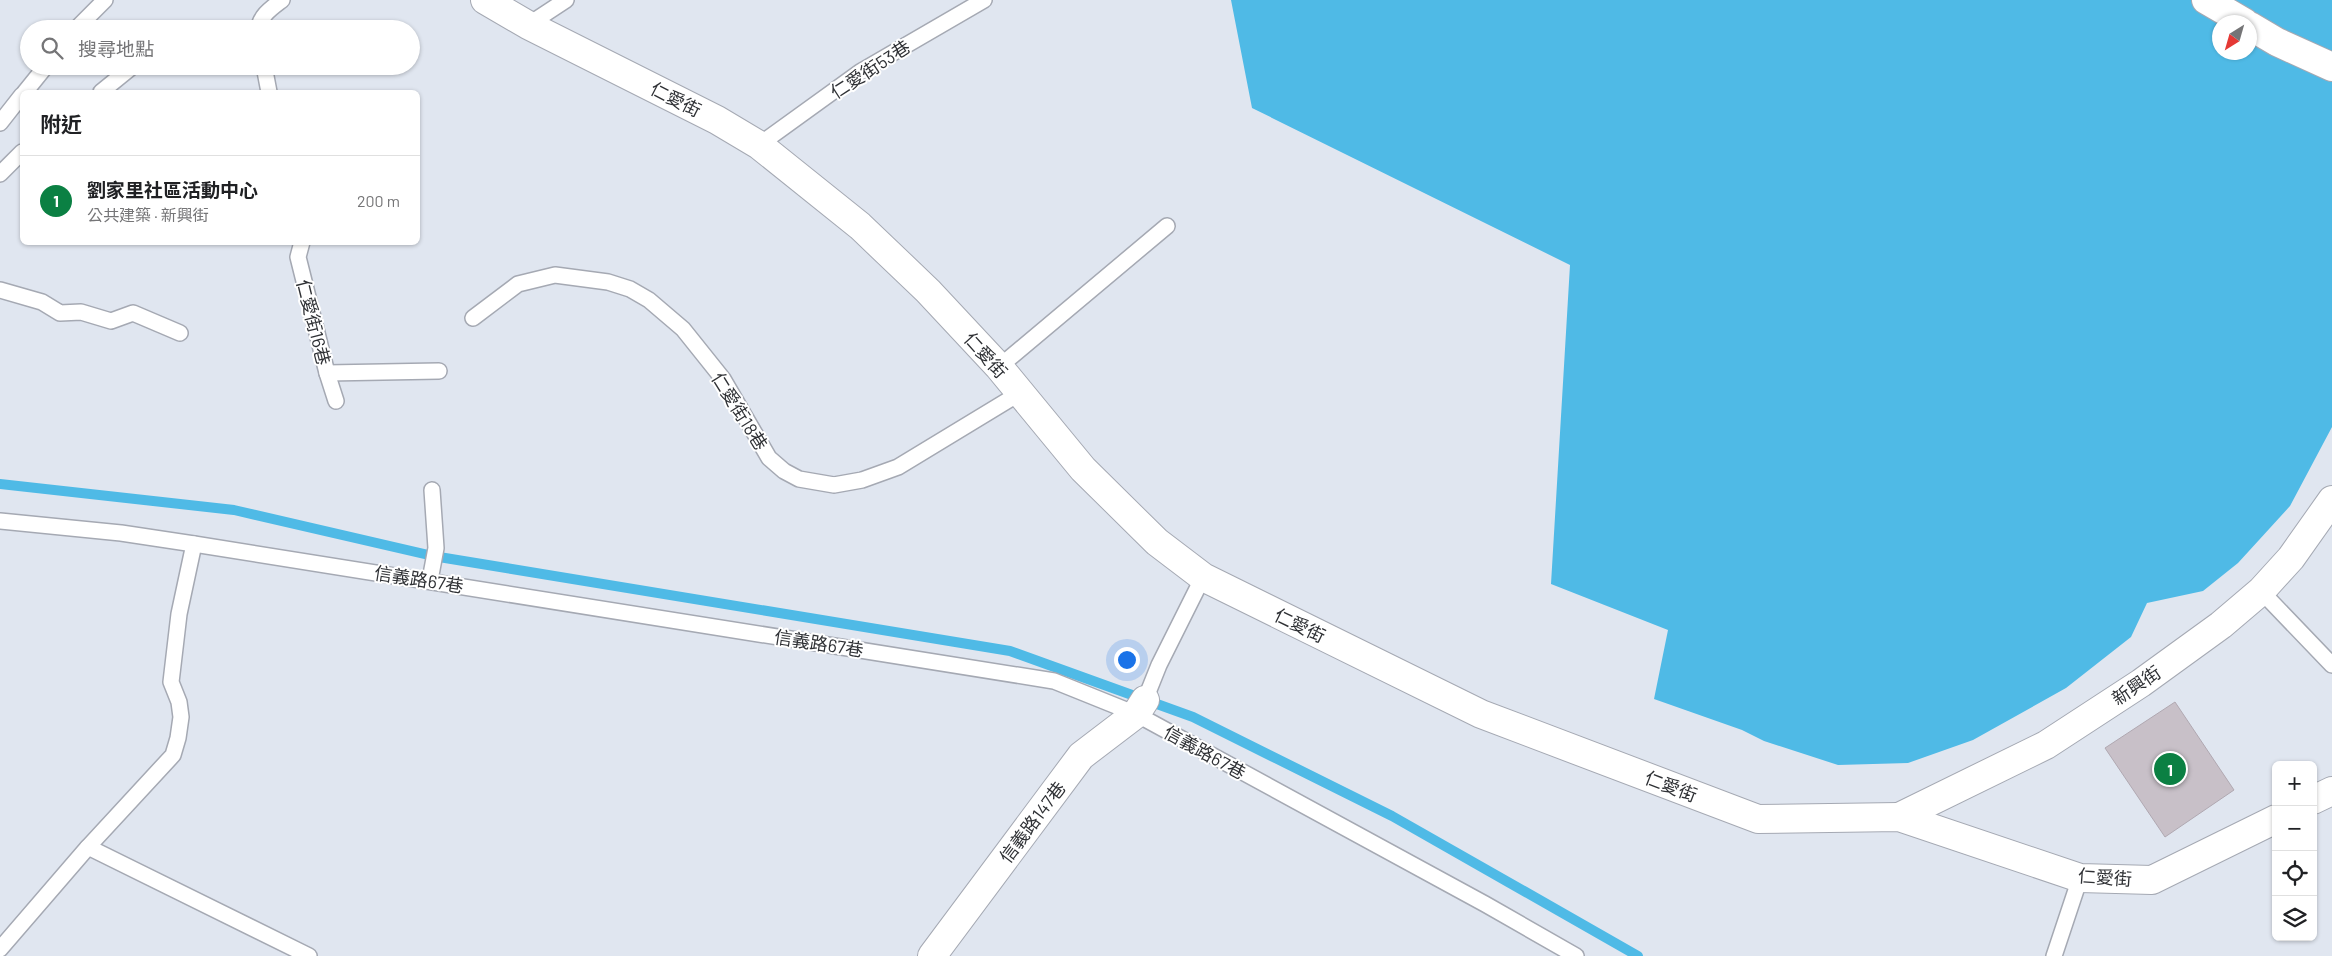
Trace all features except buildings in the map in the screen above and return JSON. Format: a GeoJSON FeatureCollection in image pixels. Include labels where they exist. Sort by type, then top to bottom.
{"type":"FeatureCollection","features":[{"type":"Feature","properties":{"kind":"street","name":"仁愛街"},"geometry":{"type":"LineString","coordinates":[[485,0],[528,25],[717,120],[759,145],[860,226],[928,291],[999,367],[1083,469],[1157,542],[1203,577],[1481,714],[1758,820],[1899,817],[2080,878],[2152,880],[2272,821]]}},
{"type":"Feature","properties":{"kind":"street"},"geometry":{"type":"LineString","coordinates":[[2206,0],[2232,15]]}},
{"type":"Feature","properties":{"kind":"street"},"geometry":{"type":"LineString","coordinates":[[2257,30],[2277,42],[2332,67]]}},
{"type":"Feature","properties":{"kind":"street","name":"新興街"},"geometry":{"type":"LineString","coordinates":[[1899,817],[2046,745],[2141,683],[2221,625],[2261,591],[2291,558],[2332,500]]}},
{"type":"Feature","properties":{"kind":"street","name":"信義路147巷"},"geometry":{"type":"LineString","coordinates":[[932,956],[1081,756],[1141,707]]}},
{"type":"Feature","properties":{"kind":"street"},"geometry":{"type":"LineString","coordinates":[[2317,798],[2332,791]]}},
{"type":"Feature","properties":{"kind":"lane"},"geometry":{"type":"LineString","coordinates":[[85,20],[104,0]]}},
{"type":"Feature","properties":{"kind":"lane"},"geometry":{"type":"LineString","coordinates":[[262,20],[282,0]]}},
{"type":"Feature","properties":{"kind":"lane"},"geometry":{"type":"LineString","coordinates":[[528,25],[566,0]]}},
{"type":"Feature","properties":{"kind":"lane","name":"仁愛街53巷"},"geometry":{"type":"LineString","coordinates":[[759,145],[860,72],[984,0]]}},
{"type":"Feature","properties":{"kind":"lane"},"geometry":{"type":"LineString","coordinates":[[27,90],[39,75]]}},
{"type":"Feature","properties":{"kind":"lane"},"geometry":{"type":"LineString","coordinates":[[103,90],[122,75]]}},
{"type":"Feature","properties":{"kind":"lane"},"geometry":{"type":"LineString","coordinates":[[266,75],[269,90]]}},
{"type":"Feature","properties":{"kind":"lane"},"geometry":{"type":"LineString","coordinates":[[0,123],[20,99]]}},
{"type":"Feature","properties":{"kind":"lane"},"geometry":{"type":"LineString","coordinates":[[0,174],[20,154]]}},
{"type":"Feature","properties":{"kind":"lane"},"geometry":{"type":"LineString","coordinates":[[999,367],[1167,226]]}},
{"type":"Feature","properties":{"kind":"lane","name":"仁愛街16巷"},"geometry":{"type":"LineString","coordinates":[[301,245],[298,258],[327,373],[336,401]]}},
{"type":"Feature","properties":{"kind":"lane","name":"仁愛街18巷"},"geometry":{"type":"LineString","coordinates":[[473,318],[518,284],[555,275],[608,282],[630,289],[649,300],[683,330],[723,379],[769,458],[784,471],[799,479],[834,485],[862,480],[898,467],[1020,393]]}},
{"type":"Feature","properties":{"kind":"lane"},"geometry":{"type":"LineString","coordinates":[[0,290],[42,302],[60,313],[81,312],[111,321],[133,313],[180,333]]}},
{"type":"Feature","properties":{"kind":"lane"},"geometry":{"type":"LineString","coordinates":[[327,373],[439,371]]}},
{"type":"Feature","properties":{"kind":"lane"},"geometry":{"type":"LineString","coordinates":[[432,490],[436,548],[432,576]]}},
{"type":"Feature","properties":{"kind":"lane","name":"信義路67巷"},"geometry":{"type":"LineString","coordinates":[[0,521],[121,533],[432,576],[1054,681],[1141,707],[1576,956]]}},
{"type":"Feature","properties":{"kind":"lane"},"geometry":{"type":"LineString","coordinates":[[0,949],[88,847],[173,755],[181,717],[179,702],[171,682],[179,614],[194,544]]}},
{"type":"Feature","properties":{"kind":"lane"},"geometry":{"type":"LineString","coordinates":[[1141,707],[1159,665],[1203,577]]}},
{"type":"Feature","properties":{"kind":"lane"},"geometry":{"type":"LineString","coordinates":[[2261,591],[2332,665]]}},
{"type":"Feature","properties":{"kind":"lane"},"geometry":{"type":"LineString","coordinates":[[88,847],[309,956]]}},
{"type":"Feature","properties":{"kind":"lane"},"geometry":{"type":"LineString","coordinates":[[2054,956],[2080,878]]}},
{"type":"Feature","properties":{"kind":"water"},"geometry":{"type":"Polygon","coordinates":[[[1231,0],[2332,0],[2332,427],[2290,506],[2238,563],[2203,591],[2147,603],[2131,637],[2066,688],[1973,740],[1908,763],[1838,765],[1764,741],[1742,730],[1654,699],[1668,630],[1551,584],[1570,265],[1252,108],[1231,0]]]}},
{"type":"Feature","properties":{"kind":"waterway"},"geometry":{"type":"LineString","coordinates":[[0,484],[234,510],[433,556],[1010,651],[1193,717],[1392,816],[1638,956]]}},
{"type":"Feature","properties":{"kind":"place","name":"劉家里社區活動中心"},"geometry":{"type":"Point","coordinates":[2170,769]}}]}
